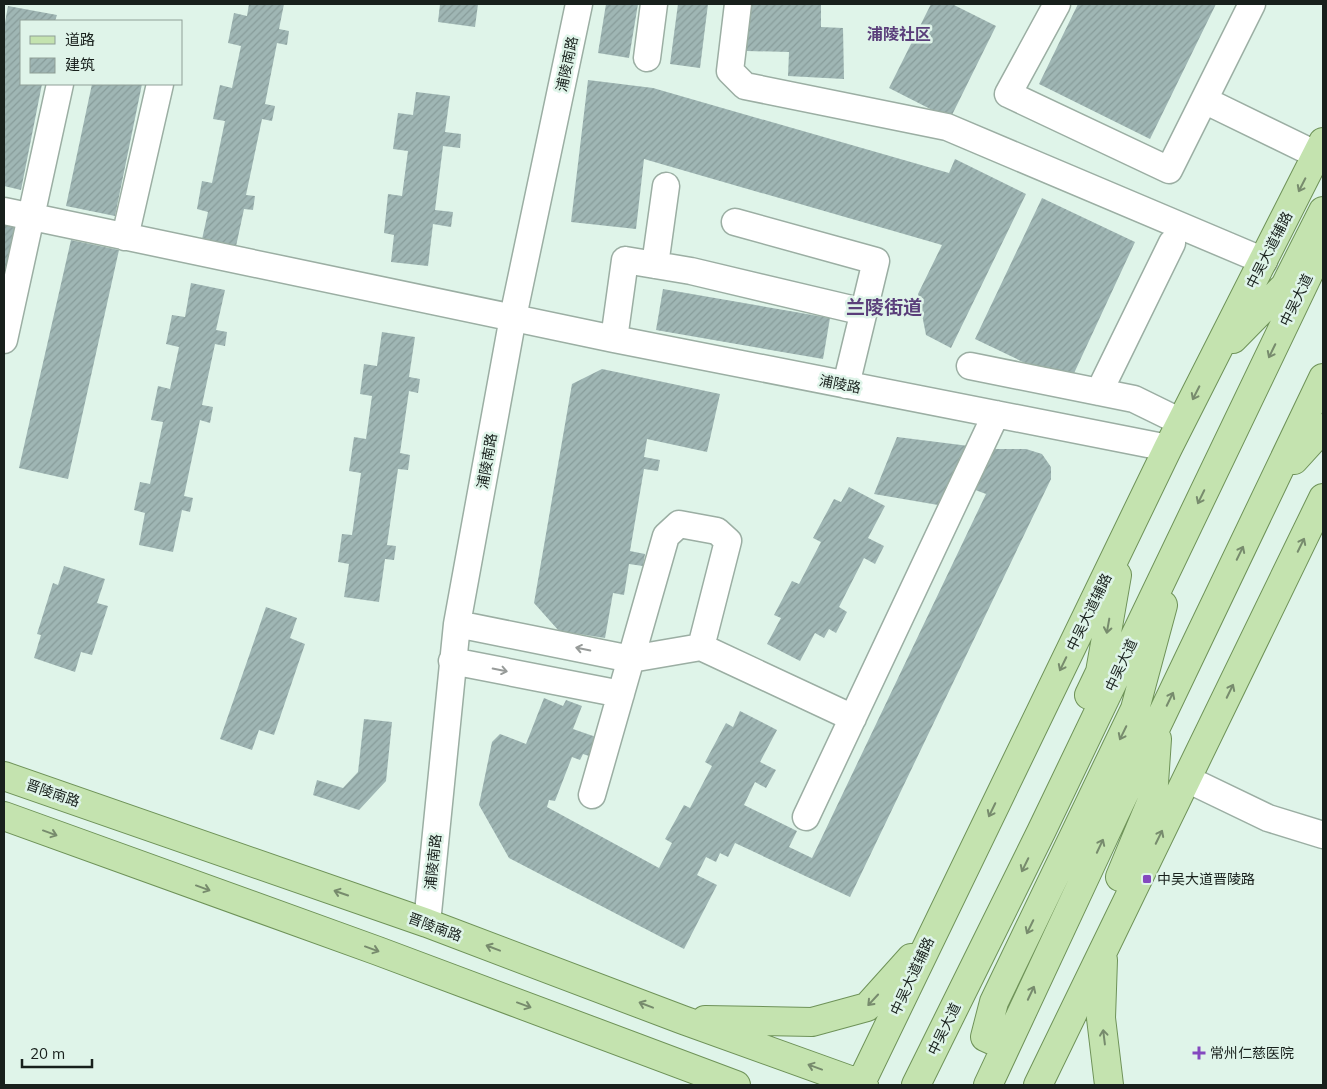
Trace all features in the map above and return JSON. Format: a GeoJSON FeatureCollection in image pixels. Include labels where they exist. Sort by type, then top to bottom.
{"type":"FeatureCollection","features":[{"type":"Feature","properties":{"kind":"main road","name":"中吴大道辅路"},"geometry":{"type":"LineString","coordinates":[[862,1085],[929,939],[1168,448],[1320,148]]}},
{"type":"Feature","properties":{"kind":"main road"},"geometry":{"type":"LineString","coordinates":[[1213,360],[1285,286],[1323,211]]}},
{"type":"Feature","properties":{"kind":"main road","name":"中吴大道"},"geometry":{"type":"LineString","coordinates":[[916,1085],[1041,832],[1323,244]]}},
{"type":"Feature","properties":{"kind":"main road"},"geometry":{"type":"LineString","coordinates":[[988,1085],[1323,378]]}},
{"type":"Feature","properties":{"kind":"main road"},"geometry":{"type":"LineString","coordinates":[[1274,481],[1323,428]]}},
{"type":"Feature","properties":{"kind":"main road"},"geometry":{"type":"LineString","coordinates":[[1038,1085],[1323,498]]}},
{"type":"Feature","properties":{"kind":"main road"},"geometry":{"type":"LineString","coordinates":[[1014,1028],[996,1042],[985,1037],[994,1002],[1135,709],[1182,536]]}},
{"type":"Feature","properties":{"kind":"main road"},"geometry":{"type":"LineString","coordinates":[[1041,832],[1043,790],[1100,672],[1122,544]]}},
{"type":"Feature","properties":{"kind":"main road"},"geometry":{"type":"LineString","coordinates":[[1110,1085],[1101,1018],[1103,952],[1113,893],[1153,798],[1158,724]]}},
{"type":"Feature","properties":{"kind":"main road","name":"晋陵南路"},"geometry":{"type":"LineString","coordinates":[[4,776],[427,923],[862,1085]]}},
{"type":"Feature","properties":{"kind":"main road"},"geometry":{"type":"LineString","coordinates":[[4,816],[387,954],[736,1085]]}},
{"type":"Feature","properties":{"kind":"main road"},"geometry":{"type":"LineString","coordinates":[[684,1020],[812,1022],[867,1006],[929,939]]}},
{"type":"Feature","properties":{"kind":"main road"},"geometry":{"type":"LineString","coordinates":[[662,1057],[706,1085]]}},
{"type":"Feature","properties":{"kind":"street","name":"浦陵南路"},"geometry":{"type":"LineString","coordinates":[[427,923],[457,624],[513,317],[579,4]]}},
{"type":"Feature","properties":{"kind":"street"},"geometry":{"type":"LineString","coordinates":[[647,58],[654,4]]}},
{"type":"Feature","properties":{"kind":"street"},"geometry":{"type":"LineString","coordinates":[[738,4],[730,71],[745,86],[947,127],[1264,261]]}},
{"type":"Feature","properties":{"kind":"street"},"geometry":{"type":"LineString","coordinates":[[1057,4],[1008,94],[1169,170],[1252,4]]}},
{"type":"Feature","properties":{"kind":"street"},"geometry":{"type":"LineString","coordinates":[[4,340],[60,85]]}},
{"type":"Feature","properties":{"kind":"street"},"geometry":{"type":"LineString","coordinates":[[125,237],[160,85]]}},
{"type":"Feature","properties":{"kind":"street"},"geometry":{"type":"LineString","coordinates":[[1204,100],[1320,148]]}},
{"type":"Feature","properties":{"kind":"street"},"geometry":{"type":"LineString","coordinates":[[655,265],[666,186]]}},
{"type":"Feature","properties":{"kind":"street","name":"浦陵路"},"geometry":{"type":"LineString","coordinates":[[4,211],[614,339],[1168,448]]}},
{"type":"Feature","properties":{"kind":"street"},"geometry":{"type":"LineString","coordinates":[[735,222],[876,261],[846,385]]}},
{"type":"Feature","properties":{"kind":"street"},"geometry":{"type":"LineString","coordinates":[[1100,392],[1172,243]]}},
{"type":"Feature","properties":{"kind":"street"},"geometry":{"type":"LineString","coordinates":[[614,339],[625,260],[691,271],[864,312]]}},
{"type":"Feature","properties":{"kind":"street"},"geometry":{"type":"LineString","coordinates":[[970,366],[1134,399],[1181,422]]}},
{"type":"Feature","properties":{"kind":"street"},"geometry":{"type":"LineString","coordinates":[[806,817],[996,414]]}},
{"type":"Feature","properties":{"kind":"street"},"geometry":{"type":"LineString","coordinates":[[592,795],[666,536],[679,524],[717,531],[728,541],[701,646]]}},
{"type":"Feature","properties":{"kind":"street"},"geometry":{"type":"LineString","coordinates":[[457,624],[631,659],[701,646],[853,718]]}},
{"type":"Feature","properties":{"kind":"street"},"geometry":{"type":"LineString","coordinates":[[452,661],[621,694]]}},
{"type":"Feature","properties":{"kind":"street"},"geometry":{"type":"LineString","coordinates":[[1187,779],[1268,818],[1323,835]]}},
{"type":"Feature","properties":{"kind":"building"},"geometry":{"type":"Polygon","coordinates":[[[249,4],[284,4],[279,29],[289,31],[287,45],[277,43],[265,104],[275,106],[272,121],[262,119],[246,195],[255,196],[253,210],[244,209],[235,251],[201,244],[208,212],[197,209],[202,181],[212,183],[225,121],[213,119],[220,85],[232,88],[241,46],[228,43],[234,13],[247,16],[249,4]]]}},
{"type":"Feature","properties":{"kind":"building"},"geometry":{"type":"Polygon","coordinates":[[[440,4],[478,4],[475,27],[438,22],[440,4]]]}},
{"type":"Feature","properties":{"kind":"building"},"geometry":{"type":"Polygon","coordinates":[[[606,4],[638,4],[629,58],[598,53],[606,4]]]}},
{"type":"Feature","properties":{"kind":"building"},"geometry":{"type":"Polygon","coordinates":[[[678,4],[708,4],[700,68],[670,64],[678,4]]]}},
{"type":"Feature","properties":{"kind":"building"},"geometry":{"type":"Polygon","coordinates":[[[744,4],[821,4],[821,27],[843,28],[844,79],[788,76],[789,52],[747,51],[744,4]]]}},
{"type":"Feature","properties":{"kind":"building"},"geometry":{"type":"Polygon","coordinates":[[[931,4],[952,4],[996,26],[950,119],[889,88],[931,4]]]}},
{"type":"Feature","properties":{"kind":"building"},"geometry":{"type":"Polygon","coordinates":[[[1078,4],[1216,4],[1150,139],[1039,84],[1078,4]]]}},
{"type":"Feature","properties":{"kind":"building"},"geometry":{"type":"Polygon","coordinates":[[[8,6],[57,15],[55,20],[20,20],[20,85],[42,85],[21,190],[4,186],[4,28],[8,6]]]}},
{"type":"Feature","properties":{"kind":"building"},"geometry":{"type":"Polygon","coordinates":[[[588,80],[653,88],[949,173],[955,159],[1026,194],[951,348],[926,335],[918,294],[942,245],[644,159],[636,229],[571,222],[588,80]]]}},
{"type":"Feature","properties":{"kind":"building"},"geometry":{"type":"Polygon","coordinates":[[[92,85],[142,85],[115,216],[66,206],[92,85]]]}},
{"type":"Feature","properties":{"kind":"building"},"geometry":{"type":"Polygon","coordinates":[[[416,92],[450,96],[445,132],[461,134],[460,148],[443,146],[435,210],[453,212],[451,227],[433,224],[428,266],[391,262],[394,235],[384,233],[388,194],[402,196],[408,151],[393,149],[398,113],[413,115],[416,92]]]}},
{"type":"Feature","properties":{"kind":"building"},"geometry":{"type":"Polygon","coordinates":[[[1042,198],[1135,242],[1069,384],[975,339],[1042,198]]]}},
{"type":"Feature","properties":{"kind":"building"},"geometry":{"type":"Polygon","coordinates":[[[4,222],[16,225],[5,278],[4,277],[4,222]]]}},
{"type":"Feature","properties":{"kind":"building"},"geometry":{"type":"Polygon","coordinates":[[[71,240],[119,250],[68,479],[19,468],[71,240]]]}},
{"type":"Feature","properties":{"kind":"building"},"geometry":{"type":"Polygon","coordinates":[[[191,283],[225,290],[216,330],[227,332],[225,346],[215,344],[202,405],[213,407],[210,423],[200,420],[184,496],[193,498],[190,512],[182,510],[173,552],[139,545],[145,513],[134,510],[140,482],[150,484],[163,422],[151,420],[158,386],[170,389],[179,347],[166,344],[172,315],[185,317],[191,283]]]}},
{"type":"Feature","properties":{"kind":"building"},"geometry":{"type":"Polygon","coordinates":[[[663,289],[830,318],[823,359],[656,330],[663,289]]]}},
{"type":"Feature","properties":{"kind":"building"},"geometry":{"type":"Polygon","coordinates":[[[382,332],[415,337],[409,377],[420,379],[418,393],[409,391],[400,453],[410,455],[408,470],[398,469],[387,545],[396,546],[394,560],[385,559],[379,602],[344,597],[349,564],[338,562],[342,534],[352,535],[361,473],[349,471],[354,437],[366,439],[372,396],[360,394],[364,364],[377,366],[382,332]]]}},
{"type":"Feature","properties":{"kind":"building"},"geometry":{"type":"Polygon","coordinates":[[[602,369],[720,394],[707,452],[647,439],[644,457],[660,460],[658,471],[644,469],[630,551],[645,554],[643,566],[629,564],[624,595],[613,593],[605,638],[559,631],[534,603],[572,384],[602,369]]]}},
{"type":"Feature","properties":{"kind":"building"},"geometry":{"type":"Polygon","coordinates":[[[897,437],[969,446],[944,506],[874,494],[897,437]]]}},
{"type":"Feature","properties":{"kind":"building"},"geometry":{"type":"Polygon","coordinates":[[[986,449],[1026,449],[1042,454],[1051,467],[1051,479],[850,897],[735,843],[728,857],[720,853],[716,862],[706,857],[697,875],[717,885],[684,949],[509,858],[479,805],[492,742],[500,734],[526,744],[544,698],[563,706],[566,700],[582,706],[573,729],[596,737],[589,756],[583,754],[580,760],[572,757],[555,801],[549,800],[547,807],[659,868],[672,843],[665,839],[684,805],[690,808],[712,766],[705,762],[726,723],[733,727],[740,711],[777,730],[760,762],[776,770],[766,788],[755,782],[744,805],[797,831],[789,847],[812,858],[986,494],[970,488],[986,449]]]}},
{"type":"Feature","properties":{"kind":"building"},"geometry":{"type":"Polygon","coordinates":[[[849,487],[885,506],[868,538],[884,546],[875,564],[864,558],[839,607],[847,612],[836,633],[829,629],[824,638],[815,633],[800,661],[767,644],[781,618],[774,615],[792,581],[799,584],[821,542],[813,538],[834,499],[841,502],[849,487]]]}},
{"type":"Feature","properties":{"kind":"building"},"geometry":{"type":"Polygon","coordinates":[[[64,566],[105,579],[97,603],[108,606],[92,655],[81,652],[75,672],[34,658],[41,635],[37,634],[53,583],[58,585],[64,566]]]}},
{"type":"Feature","properties":{"kind":"building"},"geometry":{"type":"Polygon","coordinates":[[[266,607],[297,618],[290,638],[305,644],[274,735],[259,730],[252,750],[220,739],[266,607]]]}},
{"type":"Feature","properties":{"kind":"building"},"geometry":{"type":"Polygon","coordinates":[[[364,719],[392,722],[386,781],[359,810],[313,795],[317,780],[343,788],[358,772],[364,719]]]}},
{"type":"Feature","properties":{"kind":"place","name":"中吴大道晋陵路"},"geometry":{"type":"Point","coordinates":[1147,879]}},
{"type":"Feature","properties":{"kind":"place","name":"常州仁慈医院"},"geometry":{"type":"Point","coordinates":[1199,1053]}},
{"type":"Feature","properties":{"kind":"district","name":"浦陵社区"},"geometry":{"type":"Point","coordinates":[899,34]}},
{"type":"Feature","properties":{"kind":"district","name":"兰陵街道"},"geometry":{"type":"Point","coordinates":[884,307]}}]}
